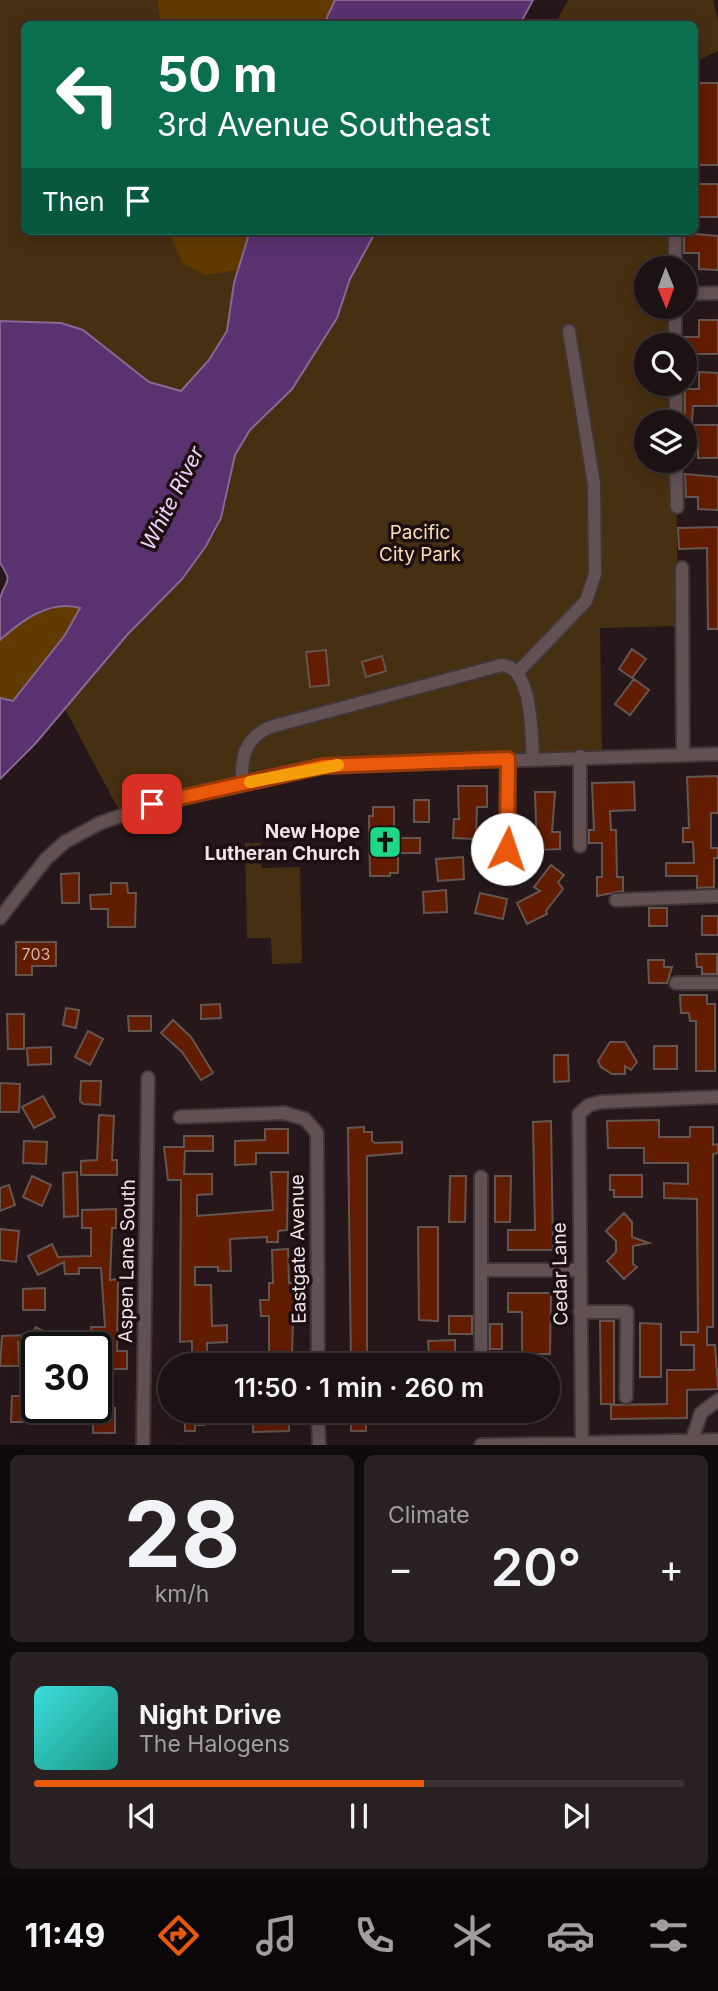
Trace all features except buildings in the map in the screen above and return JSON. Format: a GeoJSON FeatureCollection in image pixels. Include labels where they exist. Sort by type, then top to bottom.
{"type":"FeatureCollection","features":[{"type":"Feature","properties":{"kind":"street"},"geometry":{"type":"LineString","coordinates":[[675,235],[675,256]]}},
{"type":"Feature","properties":{"kind":"street"},"geometry":{"type":"LineString","coordinates":[[697,294],[718,293]]}},
{"type":"Feature","properties":{"kind":"street"},"geometry":{"type":"LineString","coordinates":[[518,672],[586,601],[595,574],[595,494],[569,331]]}},
{"type":"Feature","properties":{"kind":"street"},"geometry":{"type":"LineString","coordinates":[[676,473],[677,507]]}},
{"type":"Feature","properties":{"kind":"street"},"geometry":{"type":"LineString","coordinates":[[682,568],[683,754]]}},
{"type":"Feature","properties":{"kind":"street"},"geometry":{"type":"LineString","coordinates":[[242,784],[241,766],[247,744],[270,727],[502,665],[518,672],[526,693],[533,758]]}},
{"type":"Feature","properties":{"kind":"street"},"geometry":{"type":"LineString","coordinates":[[0,918],[46,859],[65,842],[88,828],[152,804],[326,766],[580,756],[718,754]]}},
{"type":"Feature","properties":{"kind":"street"},"geometry":{"type":"LineString","coordinates":[[580,756],[580,845]]}},
{"type":"Feature","properties":{"kind":"street"},"geometry":{"type":"LineString","coordinates":[[502,862],[509,834],[508,759]]}},
{"type":"Feature","properties":{"kind":"street"},"geometry":{"type":"LineString","coordinates":[[616,900],[718,896]]}},
{"type":"Feature","properties":{"kind":"street"},"geometry":{"type":"LineString","coordinates":[[676,983],[718,982]]}},
{"type":"Feature","properties":{"kind":"street","name":"Aspen Lane South"},"geometry":{"type":"LineString","coordinates":[[143,1445],[148,1078]]}},
{"type":"Feature","properties":{"kind":"street","name":"Cedar Lane"},"geometry":{"type":"LineString","coordinates":[[582,1442],[577,1126],[579,1114],[584,1108],[601,1102],[718,1097]]}},
{"type":"Feature","properties":{"kind":"street","name":"Eastgate Avenue"},"geometry":{"type":"LineString","coordinates":[[180,1117],[284,1113],[305,1119],[317,1133],[318,1353]]}},
{"type":"Feature","properties":{"kind":"street"},"geometry":{"type":"LineString","coordinates":[[481,1177],[481,1353]]}},
{"type":"Feature","properties":{"kind":"street"},"geometry":{"type":"LineString","coordinates":[[481,1270],[579,1270]]}},
{"type":"Feature","properties":{"kind":"street"},"geometry":{"type":"LineString","coordinates":[[580,1312],[626,1312],[626,1396]]}},
{"type":"Feature","properties":{"kind":"street"},"geometry":{"type":"LineString","coordinates":[[692,1440],[701,1413],[718,1400]]}},
{"type":"Feature","properties":{"kind":"street"},"geometry":{"type":"LineString","coordinates":[[318,1423],[319,1445]]}},
{"type":"Feature","properties":{"kind":"street"},"geometry":{"type":"LineString","coordinates":[[481,1445],[718,1440]]}},
{"type":"Feature","properties":{"kind":"green space"},"geometry":{"type":"Polygon","coordinates":[[[0,0],[157,0],[160,21],[21,21],[21,235],[168,235],[205,275],[241,270],[224,338],[214,354],[181,392],[149,382],[99,341],[61,323],[0,321],[0,0]]]}},
{"type":"Feature","properties":{"kind":"green space"},"geometry":{"type":"Polygon","coordinates":[[[568,0],[713,0],[718,21],[718,51],[698,61],[698,21],[557,21],[568,0]]]}},
{"type":"Feature","properties":{"kind":"green space","name":"Pacific City Park"},"geometry":{"type":"Polygon","coordinates":[[[374,235],[675,235],[675,256],[634,256],[634,319],[675,319],[675,333],[634,333],[634,396],[676,396],[676,410],[634,410],[634,473],[676,473],[678,626],[600,628],[602,755],[323,766],[121,814],[65,709],[127,635],[182,579],[215,533],[226,503],[235,455],[250,430],[292,389],[337,318],[350,279],[374,235]]]}},
{"type":"Feature","properties":{"kind":"green space"},"geometry":{"type":"Polygon","coordinates":[[[245,843],[261,843],[262,868],[300,867],[302,963],[272,964],[271,938],[247,938],[245,843]]]}},
{"type":"Feature","properties":{"kind":"shaded area"},"geometry":{"type":"Polygon","coordinates":[[[157,0],[335,0],[325,21],[160,21],[157,0]]]}},
{"type":"Feature","properties":{"kind":"shaded area"},"geometry":{"type":"Polygon","coordinates":[[[170,235],[249,235],[241,270],[205,275],[183,263],[170,235]]]}},
{"type":"Feature","properties":{"kind":"shaded area"},"geometry":{"type":"Polygon","coordinates":[[[68,605],[80,608],[65,635],[13,702],[0,698],[0,640],[31,617],[68,605]]]}},
{"type":"Feature","properties":{"kind":"water"},"geometry":{"type":"Polygon","coordinates":[[[335,0],[533,0],[522,21],[325,21],[335,0]]]}},
{"type":"Feature","properties":{"kind":"water","name":"White River"},"geometry":{"type":"Polygon","coordinates":[[[249,235],[374,235],[350,279],[337,318],[292,389],[250,430],[235,455],[221,518],[206,546],[182,579],[127,635],[35,744],[0,779],[0,698],[13,701],[65,635],[80,608],[69,606],[47,609],[27,619],[0,640],[0,599],[8,579],[0,563],[0,321],[61,323],[83,330],[149,382],[181,391],[209,360],[227,331],[234,283],[249,235]]]}},
{"type":"Feature","properties":{"kind":"slow traffic"},"geometry":{"type":"LineString","coordinates":[[250,782],[338,765]]}},
{"type":"Feature","properties":{"kind":"place","name":"New Hope Lutheran Church"},"geometry":{"type":"Point","coordinates":[385,842]}},
{"type":"Feature","properties":{"kind":"route"},"geometry":{"type":"LineString","coordinates":[[152,804],[323,766],[508,759],[507,849]]}}]}
